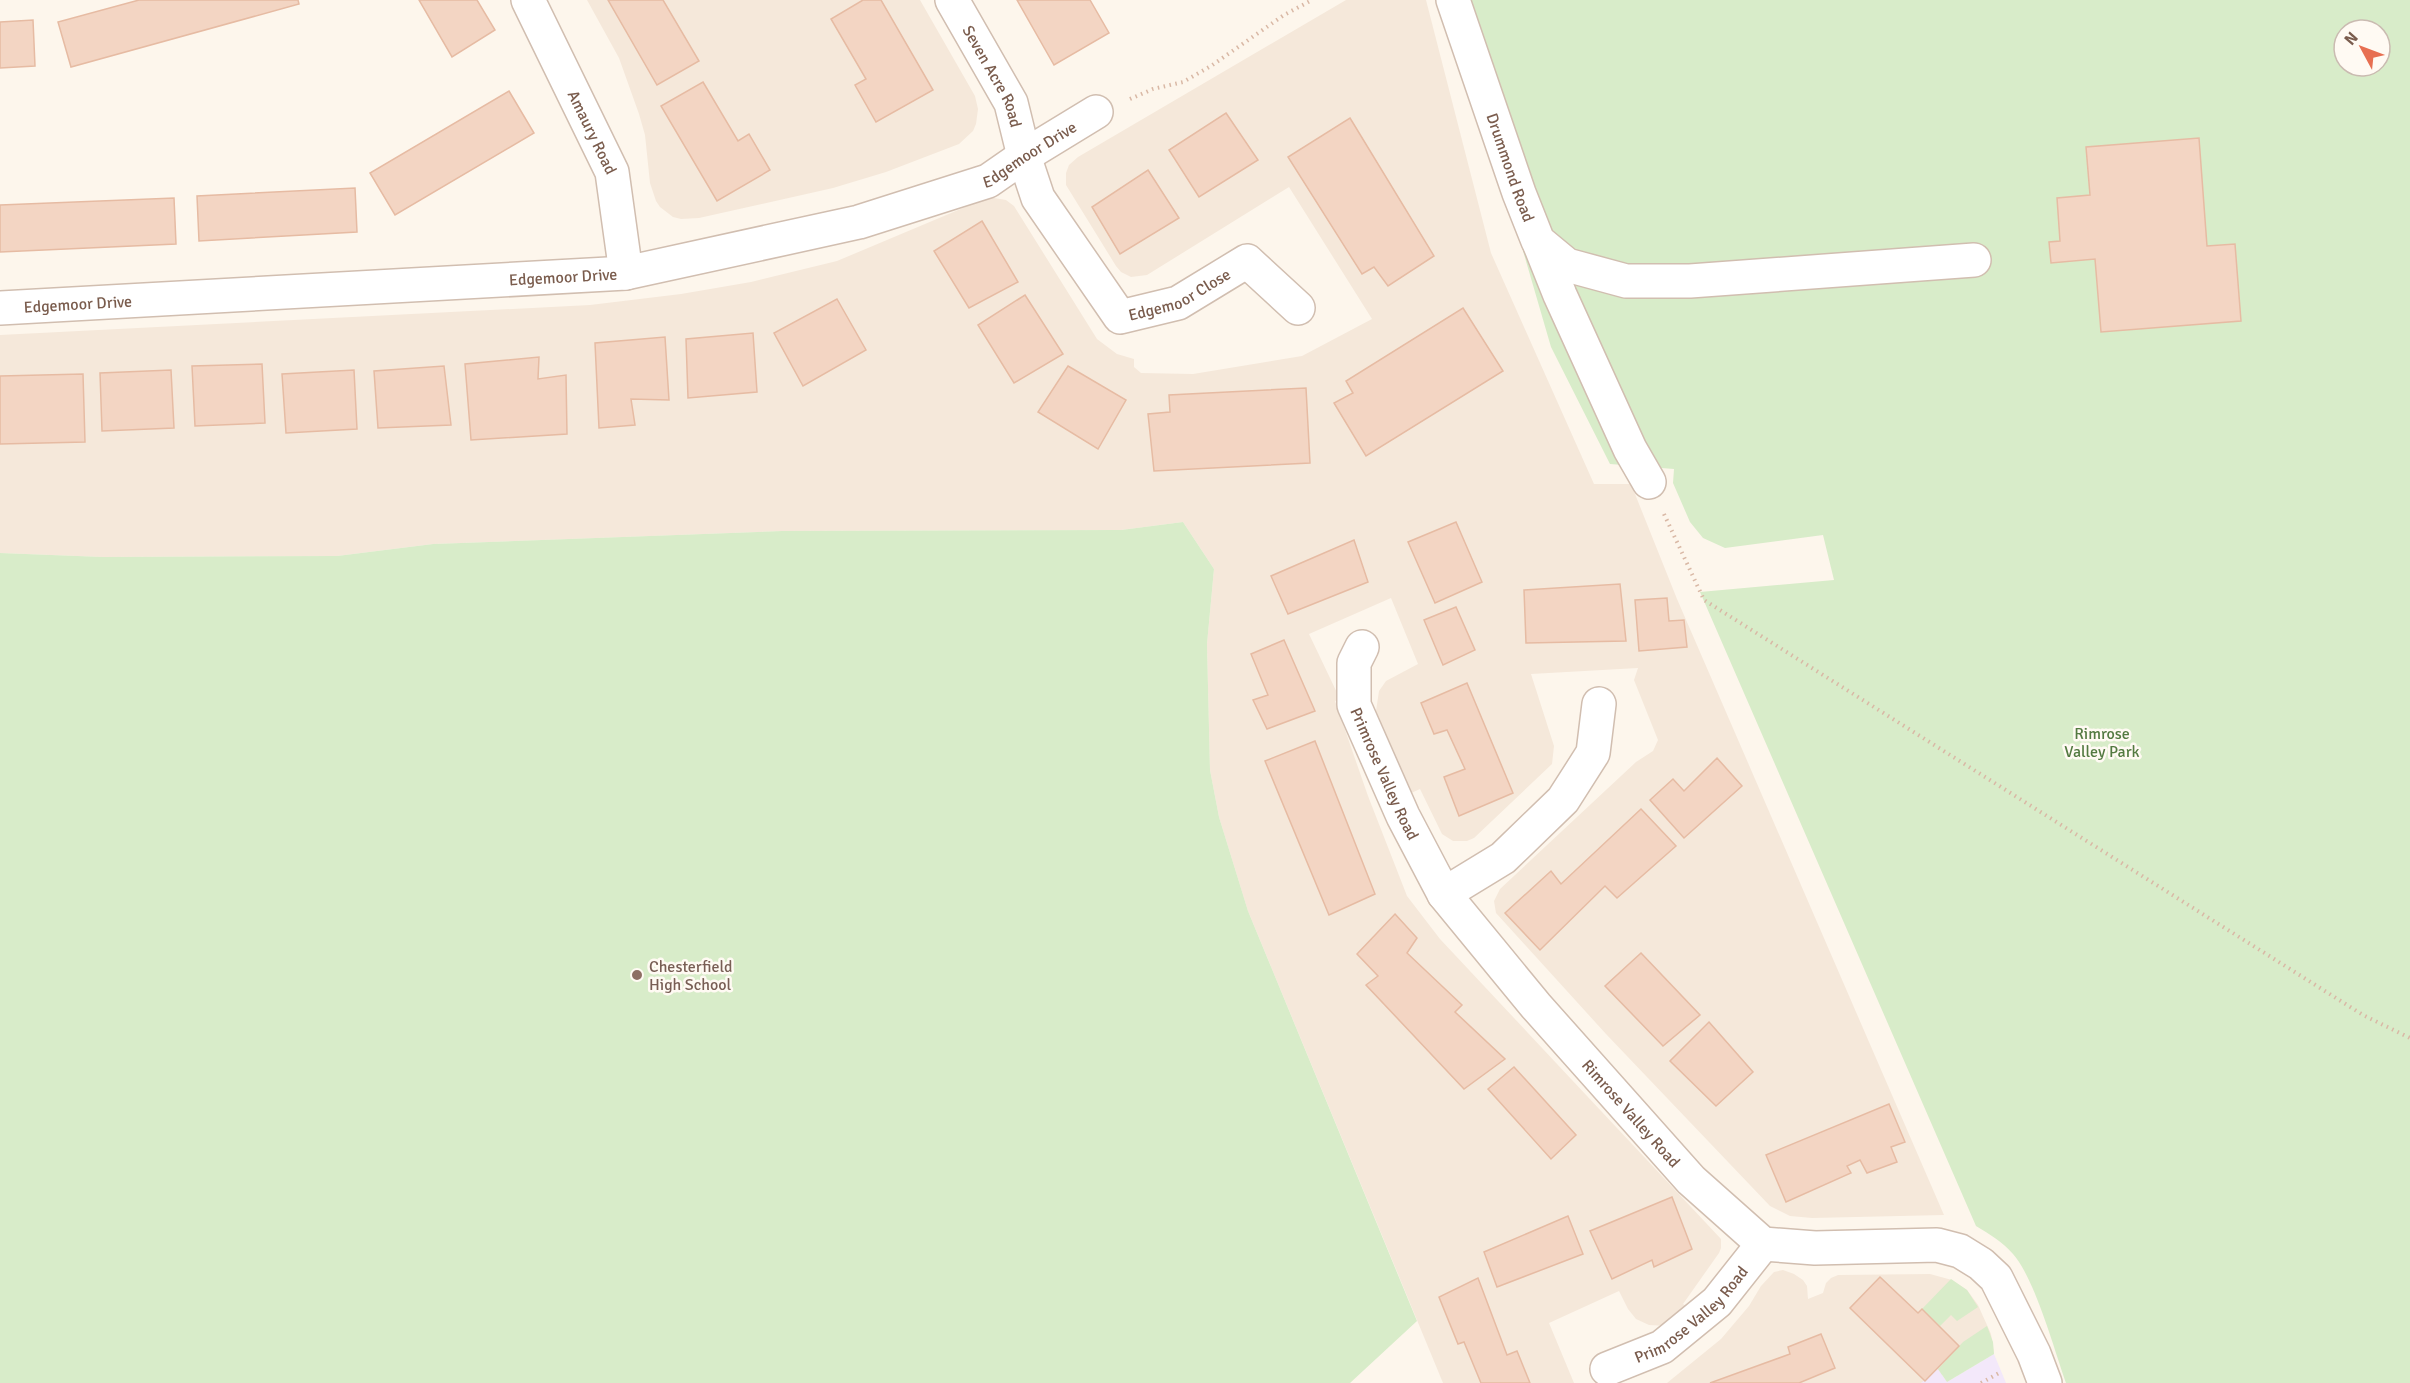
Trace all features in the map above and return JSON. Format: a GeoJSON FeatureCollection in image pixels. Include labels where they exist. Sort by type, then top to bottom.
{"type":"FeatureCollection","features":[{"type":"Feature","properties":{"kind":"street","name":"Amaury Road"},"geometry":{"type":"LineString","coordinates":[[528,0],[612,172],[626,273]]}},
{"type":"Feature","properties":{"kind":"street","name":"Seven Acre Road"},"geometry":{"type":"LineString","coordinates":[[952,0],[1011,103],[1024,156]]}},
{"type":"Feature","properties":{"kind":"street","name":"Drummond Road"},"geometry":{"type":"LineString","coordinates":[[1453,0],[1519,193],[1538,241],[1567,265],[1626,281],[1690,281],[1974,260]]}},
{"type":"Feature","properties":{"kind":"street","name":"Edgemoor Drive"},"geometry":{"type":"LineString","coordinates":[[0,308],[626,273],[859,222],[988,181],[1096,112]]}},
{"type":"Feature","properties":{"kind":"street","name":"Edgemoor Close"},"geometry":{"type":"LineString","coordinates":[[1024,156],[1038,198],[1120,317],[1178,303],[1247,261],[1298,308]]}},
{"type":"Feature","properties":{"kind":"street"},"geometry":{"type":"LineString","coordinates":[[1538,241],[1630,449],[1649,482]]}},
{"type":"Feature","properties":{"kind":"street","name":"Primrose Valley Road"},"geometry":{"type":"LineString","coordinates":[[1362,646],[1354,663],[1354,705],[1403,816],[1444,894]]}},
{"type":"Feature","properties":{"kind":"street"},"geometry":{"type":"LineString","coordinates":[[1444,894],[1503,858],[1563,800],[1593,753],[1599,704]]}},
{"type":"Feature","properties":{"kind":"street","name":"Rimrose Valley Road"},"geometry":{"type":"LineString","coordinates":[[1444,894],[1536,1006],[1691,1180],[1763,1244]]}},
{"type":"Feature","properties":{"kind":"street"},"geometry":{"type":"LineString","coordinates":[[1763,1244],[1815,1248],[1937,1245],[1960,1251],[1981,1264],[1996,1278],[2034,1354],[2045,1383]]}},
{"type":"Feature","properties":{"kind":"street","name":"Primrose Valley Road"},"geometry":{"type":"LineString","coordinates":[[1607,1369],[1662,1347],[1671,1340],[1718,1302],[1763,1244]]}},
{"type":"Feature","properties":{"kind":"path"},"geometry":{"type":"LineString","coordinates":[[1096,112],[1153,89],[1183,82],[1211,66],[1284,15],[1312,0]]}},
{"type":"Feature","properties":{"kind":"path"},"geometry":{"type":"LineString","coordinates":[[1649,482],[1704,600],[2363,1015],[2410,1038]]}},
{"type":"Feature","properties":{"kind":"shaded area"},"geometry":{"type":"Polygon","coordinates":[[[587,0],[920,0],[975,96],[978,109],[976,124],[973,131],[959,144],[886,172],[833,188],[699,218],[673,217],[656,201],[650,183],[645,135],[639,114],[619,58],[587,0]]]}},
{"type":"Feature","properties":{"kind":"shaded area"},"geometry":{"type":"Polygon","coordinates":[[[1346,0],[1426,0],[1491,253],[1594,484],[1631,484],[1677,599],[1944,1215],[1812,1218],[1790,1216],[1770,1206],[1606,1034],[1496,913],[1494,901],[1500,889],[1636,762],[1653,751],[1658,740],[1634,680],[1638,668],[1531,674],[1554,746],[1552,764],[1474,838],[1467,841],[1453,841],[1442,834],[1420,789],[1409,794],[1376,711],[1379,691],[1386,681],[1418,664],[1391,598],[1309,634],[1340,699],[1335,701],[1368,796],[1407,896],[1440,939],[1721,1239],[1719,1253],[1683,1304],[1691,1309],[1667,1326],[1649,1325],[1636,1319],[1619,1291],[1549,1323],[1574,1383],[1443,1383],[1248,911],[1219,817],[1210,770],[1207,644],[1214,569],[1183,522],[1121,530],[782,531],[433,544],[337,556],[103,557],[0,553],[0,335],[590,305],[681,294],[751,282],[837,261],[982,200],[994,198],[1006,200],[1014,206],[1097,339],[1117,354],[1134,359],[1134,367],[1141,373],[1193,374],[1302,356],[1372,319],[1289,187],[1147,275],[1131,277],[1121,272],[1116,266],[1066,185],[1066,173],[1069,165],[1078,157],[1346,0]]]}},
{"type":"Feature","properties":{"kind":"shaded area"},"geometry":{"type":"Polygon","coordinates":[[[1783,1270],[1803,1280],[1807,1286],[1808,1299],[1823,1293],[1826,1283],[1838,1275],[1930,1274],[1952,1280],[1967,1290],[1978,1305],[1991,1334],[1994,1354],[1921,1383],[1667,1383],[1721,1339],[1749,1306],[1761,1286],[1774,1272],[1783,1270]]]}},
{"type":"Feature","properties":{"kind":"shaded area"},"geometry":{"type":"Polygon","coordinates":[[[1994,1354],[2006,1383],[1921,1383],[1938,1369],[1947,1382],[1994,1354]]]}},
{"type":"Feature","properties":{"kind":"green space","name":"Rimrose Valley Park"},"geometry":{"type":"Polygon","coordinates":[[[1450,0],[2410,0],[2410,1383],[2066,1383],[2036,1297],[2021,1265],[1996,1238],[1976,1226],[1700,592],[1834,580],[1823,535],[1725,548],[1703,538],[1690,522],[1673,483],[1674,469],[1610,464],[1551,347],[1450,0]]]}},
{"type":"Feature","properties":{"kind":"green space","name":"Chesterfield High School"},"geometry":{"type":"Polygon","coordinates":[[[1183,522],[1214,569],[1207,644],[1210,770],[1219,817],[1248,911],[1417,1321],[1350,1383],[0,1383],[0,553],[103,557],[337,556],[433,544],[782,531],[1121,530],[1183,522]]]}},
{"type":"Feature","properties":{"kind":"green space"},"geometry":{"type":"Polygon","coordinates":[[[1951,1279],[1967,1290],[1978,1307],[1957,1321],[1951,1315],[1940,1326],[1922,1309],[1951,1279]]]}},
{"type":"Feature","properties":{"kind":"green space"},"geometry":{"type":"Polygon","coordinates":[[[1987,1326],[1993,1342],[1994,1354],[1947,1382],[1938,1369],[1963,1342],[1987,1326]]]}},
{"type":"Feature","properties":{"kind":"building"},"geometry":{"type":"Polygon","coordinates":[[[139,0],[298,0],[299,4],[71,67],[58,22],[139,0]]]}},
{"type":"Feature","properties":{"kind":"building"},"geometry":{"type":"Polygon","coordinates":[[[419,0],[477,0],[495,30],[452,57],[419,0]]]}},
{"type":"Feature","properties":{"kind":"building"},"geometry":{"type":"Polygon","coordinates":[[[608,0],[663,0],[699,61],[657,85],[608,0]]]}},
{"type":"Feature","properties":{"kind":"building"},"geometry":{"type":"Polygon","coordinates":[[[863,0],[881,0],[933,90],[876,122],[855,85],[866,79],[831,19],[863,0]]]}},
{"type":"Feature","properties":{"kind":"building"},"geometry":{"type":"Polygon","coordinates":[[[1017,0],[1090,0],[1109,33],[1054,65],[1017,0]]]}},
{"type":"Feature","properties":{"kind":"building"},"geometry":{"type":"Polygon","coordinates":[[[33,20],[35,66],[0,68],[0,22],[33,20]]]}},
{"type":"Feature","properties":{"kind":"building"},"geometry":{"type":"Polygon","coordinates":[[[703,82],[738,141],[749,134],[770,170],[717,201],[661,106],[703,82]]]}},
{"type":"Feature","properties":{"kind":"building"},"geometry":{"type":"Polygon","coordinates":[[[509,91],[534,133],[395,215],[370,173],[509,91]]]}},
{"type":"Feature","properties":{"kind":"building"},"geometry":{"type":"Polygon","coordinates":[[[1226,113],[1258,160],[1199,197],[1169,150],[1226,113]]]}},
{"type":"Feature","properties":{"kind":"building"},"geometry":{"type":"Polygon","coordinates":[[[1350,118],[1434,256],[1388,286],[1374,267],[1362,274],[1288,157],[1350,118]]]}},
{"type":"Feature","properties":{"kind":"building"},"geometry":{"type":"Polygon","coordinates":[[[2199,138],[2207,246],[2235,244],[2241,321],[2101,332],[2095,259],[2051,263],[2049,242],[2060,241],[2057,198],[2090,195],[2086,147],[2199,138]]]}},
{"type":"Feature","properties":{"kind":"building"},"geometry":{"type":"Polygon","coordinates":[[[1148,170],[1179,218],[1120,254],[1092,207],[1148,170]]]}},
{"type":"Feature","properties":{"kind":"building"},"geometry":{"type":"Polygon","coordinates":[[[355,188],[357,232],[199,241],[197,196],[355,188]]]}},
{"type":"Feature","properties":{"kind":"building"},"geometry":{"type":"Polygon","coordinates":[[[174,198],[176,244],[0,252],[0,205],[174,198]]]}},
{"type":"Feature","properties":{"kind":"building"},"geometry":{"type":"Polygon","coordinates":[[[982,221],[1018,282],[969,308],[934,251],[982,221]]]}},
{"type":"Feature","properties":{"kind":"building"},"geometry":{"type":"Polygon","coordinates":[[[1025,295],[1063,354],[1014,383],[978,325],[1025,295]]]}},
{"type":"Feature","properties":{"kind":"building"},"geometry":{"type":"Polygon","coordinates":[[[837,299],[866,350],[803,386],[774,333],[837,299]]]}},
{"type":"Feature","properties":{"kind":"building"},"geometry":{"type":"Polygon","coordinates":[[[1463,308],[1503,371],[1366,456],[1334,403],[1353,393],[1346,381],[1463,308]]]}},
{"type":"Feature","properties":{"kind":"building"},"geometry":{"type":"Polygon","coordinates":[[[753,333],[757,392],[688,398],[686,339],[753,333]]]}},
{"type":"Feature","properties":{"kind":"building"},"geometry":{"type":"Polygon","coordinates":[[[665,337],[669,400],[631,399],[635,425],[599,428],[595,343],[665,337]]]}},
{"type":"Feature","properties":{"kind":"building"},"geometry":{"type":"Polygon","coordinates":[[[539,357],[538,379],[566,375],[567,434],[471,440],[465,364],[539,357]]]}},
{"type":"Feature","properties":{"kind":"building"},"geometry":{"type":"Polygon","coordinates":[[[262,364],[265,423],[195,426],[192,366],[262,364]]]}},
{"type":"Feature","properties":{"kind":"building"},"geometry":{"type":"Polygon","coordinates":[[[444,366],[451,425],[378,428],[374,371],[444,366]]]}},
{"type":"Feature","properties":{"kind":"building"},"geometry":{"type":"Polygon","coordinates":[[[1068,366],[1126,400],[1098,449],[1038,412],[1068,366]]]}},
{"type":"Feature","properties":{"kind":"building"},"geometry":{"type":"Polygon","coordinates":[[[171,370],[174,428],[102,431],[100,373],[171,370]]]}},
{"type":"Feature","properties":{"kind":"building"},"geometry":{"type":"Polygon","coordinates":[[[354,370],[357,429],[286,433],[282,374],[354,370]]]}},
{"type":"Feature","properties":{"kind":"building"},"geometry":{"type":"Polygon","coordinates":[[[83,374],[85,442],[0,444],[0,376],[83,374]]]}},
{"type":"Feature","properties":{"kind":"building"},"geometry":{"type":"Polygon","coordinates":[[[1306,388],[1310,463],[1154,471],[1148,414],[1170,412],[1169,395],[1306,388]]]}},
{"type":"Feature","properties":{"kind":"building"},"geometry":{"type":"Polygon","coordinates":[[[1456,522],[1482,582],[1435,603],[1408,542],[1456,522]]]}},
{"type":"Feature","properties":{"kind":"building"},"geometry":{"type":"Polygon","coordinates":[[[1354,540],[1368,582],[1288,614],[1271,576],[1354,540]]]}},
{"type":"Feature","properties":{"kind":"building"},"geometry":{"type":"Polygon","coordinates":[[[1620,584],[1626,641],[1526,643],[1524,590],[1620,584]]]}},
{"type":"Feature","properties":{"kind":"building"},"geometry":{"type":"Polygon","coordinates":[[[1667,598],[1669,621],[1684,620],[1687,647],[1639,651],[1635,600],[1667,598]]]}},
{"type":"Feature","properties":{"kind":"building"},"geometry":{"type":"Polygon","coordinates":[[[1456,607],[1475,650],[1443,665],[1424,620],[1456,607]]]}},
{"type":"Feature","properties":{"kind":"building"},"geometry":{"type":"Polygon","coordinates":[[[1284,640],[1315,711],[1267,729],[1253,700],[1268,695],[1251,654],[1284,640]]]}},
{"type":"Feature","properties":{"kind":"building"},"geometry":{"type":"Polygon","coordinates":[[[1467,683],[1513,793],[1459,816],[1444,777],[1465,769],[1447,730],[1434,734],[1421,703],[1467,683]]]}},
{"type":"Feature","properties":{"kind":"building"},"geometry":{"type":"Polygon","coordinates":[[[1315,741],[1375,894],[1329,915],[1265,761],[1315,741]]]}},
{"type":"Feature","properties":{"kind":"building"},"geometry":{"type":"Polygon","coordinates":[[[1717,758],[1742,786],[1684,838],[1650,800],[1673,779],[1684,791],[1717,758]]]}},
{"type":"Feature","properties":{"kind":"building"},"geometry":{"type":"Polygon","coordinates":[[[1641,809],[1676,846],[1617,898],[1605,886],[1540,950],[1505,913],[1551,871],[1561,884],[1641,809]]]}},
{"type":"Feature","properties":{"kind":"building"},"geometry":{"type":"Polygon","coordinates":[[[1395,914],[1417,938],[1407,953],[1462,1005],[1455,1012],[1505,1059],[1464,1089],[1366,985],[1378,976],[1357,954],[1395,914]]]}},
{"type":"Feature","properties":{"kind":"building"},"geometry":{"type":"Polygon","coordinates":[[[1641,953],[1700,1015],[1663,1046],[1605,986],[1641,953]]]}},
{"type":"Feature","properties":{"kind":"building"},"geometry":{"type":"Polygon","coordinates":[[[1709,1022],[1753,1072],[1716,1106],[1670,1061],[1709,1022]]]}},
{"type":"Feature","properties":{"kind":"building"},"geometry":{"type":"Polygon","coordinates":[[[1514,1067],[1576,1135],[1551,1159],[1488,1089],[1514,1067]]]}},
{"type":"Feature","properties":{"kind":"building"},"geometry":{"type":"Polygon","coordinates":[[[1889,1104],[1905,1142],[1891,1147],[1897,1162],[1867,1173],[1860,1160],[1847,1166],[1851,1173],[1786,1202],[1766,1155],[1889,1104]]]}},
{"type":"Feature","properties":{"kind":"building"},"geometry":{"type":"Polygon","coordinates":[[[1672,1197],[1692,1249],[1654,1267],[1652,1260],[1612,1279],[1590,1231],[1672,1197]]]}},
{"type":"Feature","properties":{"kind":"building"},"geometry":{"type":"Polygon","coordinates":[[[1568,1216],[1583,1254],[1497,1287],[1484,1252],[1568,1216]]]}},
{"type":"Feature","properties":{"kind":"building"},"geometry":{"type":"Polygon","coordinates":[[[1880,1277],[1918,1313],[1922,1309],[1959,1346],[1925,1381],[1850,1308],[1880,1277]]]}},
{"type":"Feature","properties":{"kind":"building"},"geometry":{"type":"Polygon","coordinates":[[[1478,1278],[1507,1355],[1517,1351],[1530,1383],[1481,1383],[1464,1342],[1458,1344],[1439,1297],[1478,1278]]]}},
{"type":"Feature","properties":{"kind":"building"},"geometry":{"type":"Polygon","coordinates":[[[1821,1334],[1835,1368],[1799,1383],[1710,1383],[1790,1354],[1788,1347],[1821,1334]]]}},
{"type":"Feature","properties":{"kind":"place","name":"Chesterfield High School"},"geometry":{"type":"Point","coordinates":[637,975]}}]}
